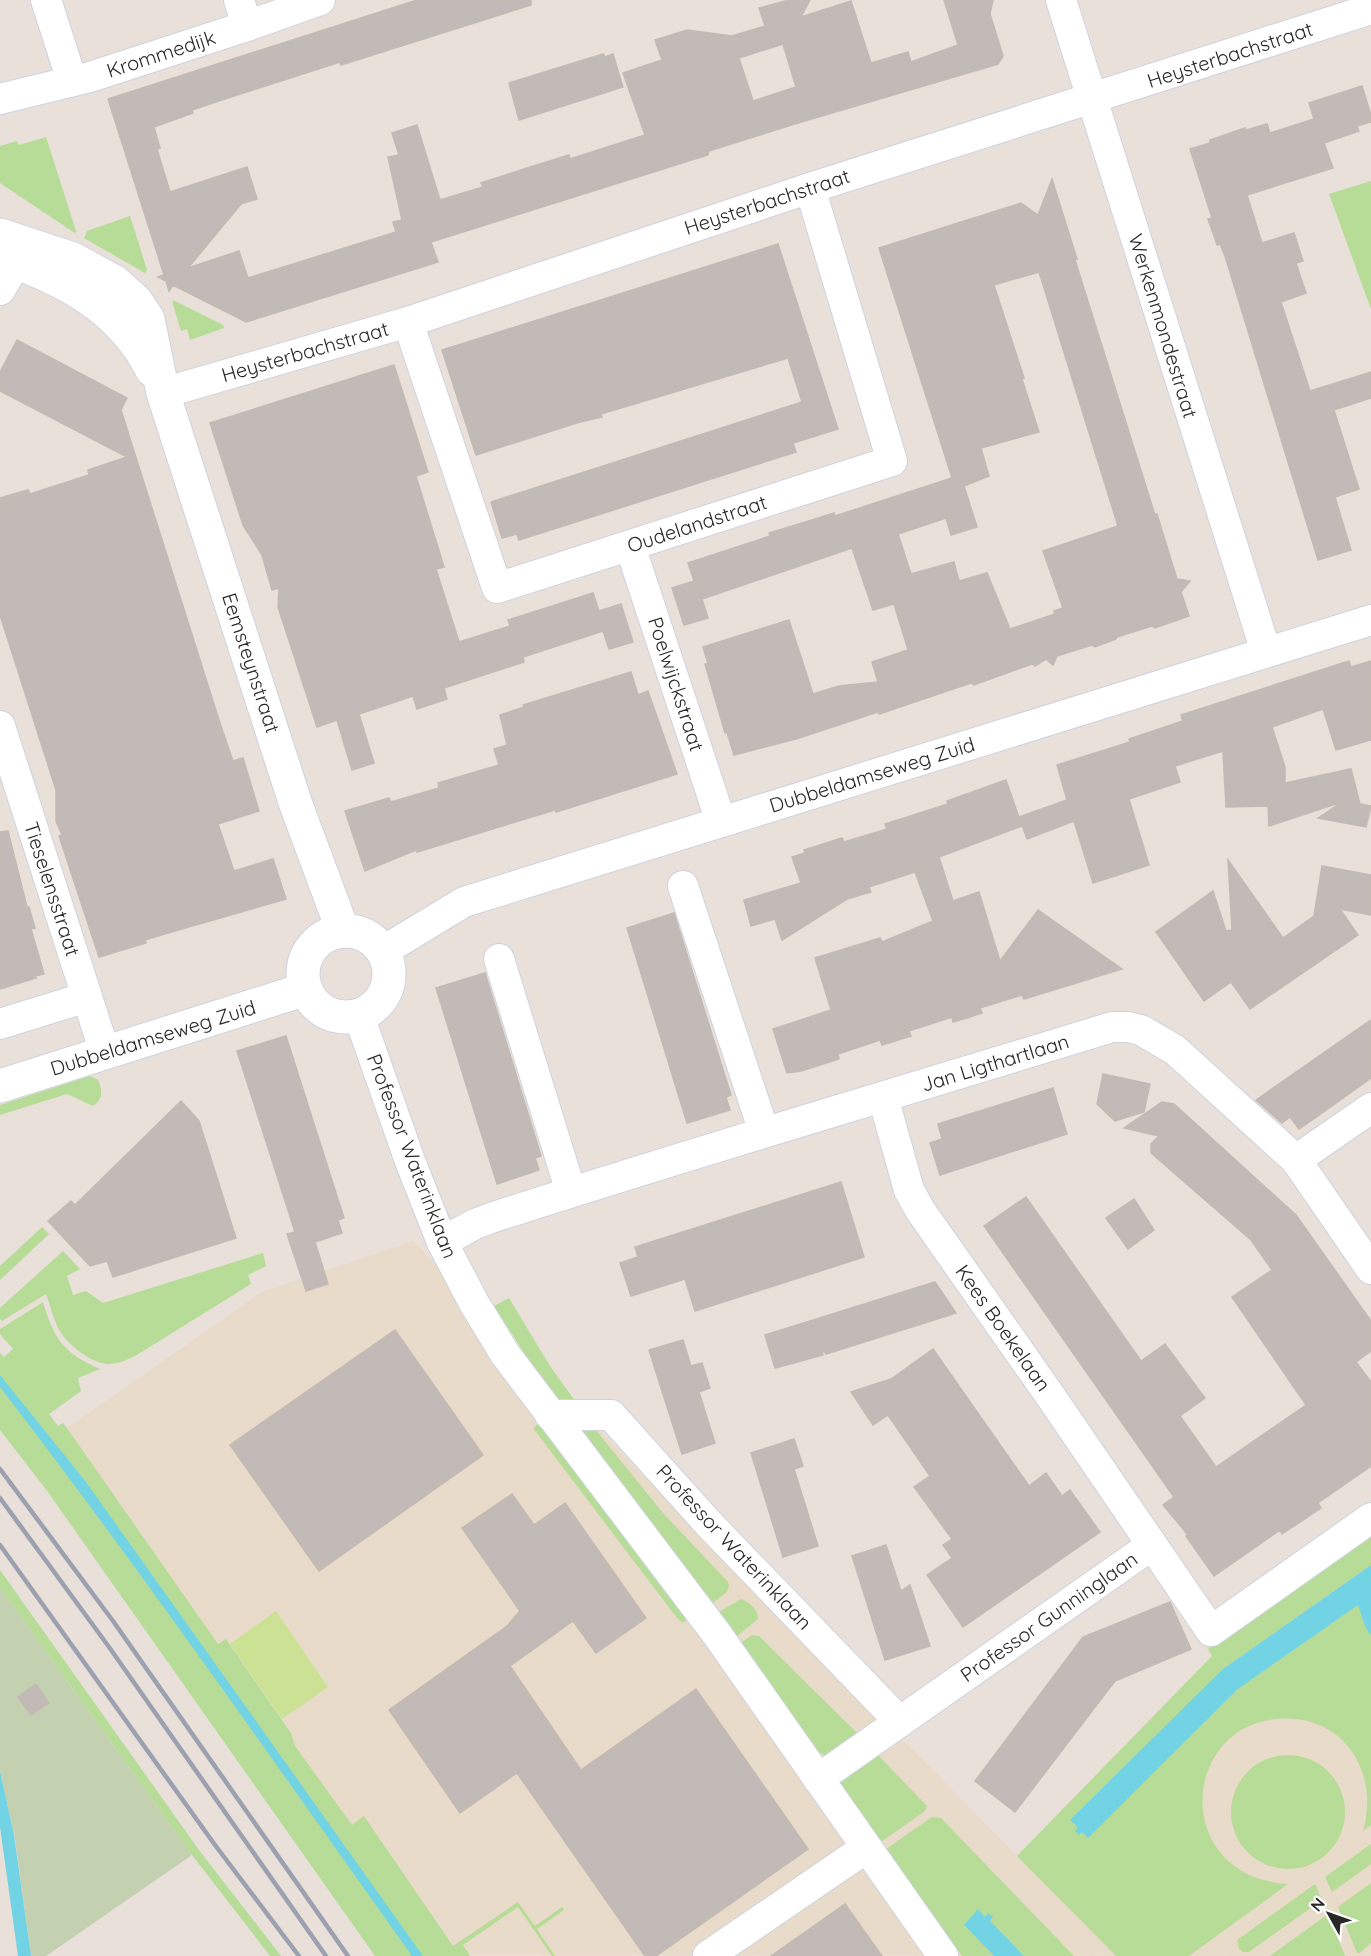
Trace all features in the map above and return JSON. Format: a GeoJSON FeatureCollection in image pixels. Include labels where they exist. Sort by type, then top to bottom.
{"type":"FeatureCollection","features":[{"type":"Feature","properties":{"kind":"street"},"geometry":{"type":"LineString","coordinates":[[46,0],[72,81]]}},
{"type":"Feature","properties":{"kind":"street","name":"Krommedijk"},"geometry":{"type":"LineString","coordinates":[[0,99],[90,77],[243,13],[320,0]]}},
{"type":"Feature","properties":{"kind":"street","name":"Werkenmondestraat"},"geometry":{"type":"LineString","coordinates":[[1061,0],[1266,652]]}},
{"type":"Feature","properties":{"kind":"street","name":"Heysterbachstraat"},"geometry":{"type":"LineString","coordinates":[[163,393],[408,322],[810,188],[1371,9]]}},
{"type":"Feature","properties":{"kind":"street","name":"Oudelandstraat"},"geometry":{"type":"LineString","coordinates":[[408,322],[497,588],[892,461],[810,188]]}},
{"type":"Feature","properties":{"kind":"street","name":"Eemsteynstraat"},"geometry":{"type":"LineString","coordinates":[[9,258],[87,297],[113,315],[147,359],[163,393],[295,802],[343,931]]}},
{"type":"Feature","properties":{"kind":"street","name":"Poelwijckstraat"},"geometry":{"type":"LineString","coordinates":[[630,546],[721,822]]}},
{"type":"Feature","properties":{"kind":"street","name":"Dubbeldamseweg Zuid"},"geometry":{"type":"LineString","coordinates":[[382,949],[393,945],[464,902],[1371,620]]}},
{"type":"Feature","properties":{"kind":"street","name":"Tieselensstraat"},"geometry":{"type":"LineString","coordinates":[[0,726],[105,1053]]}},
{"type":"Feature","properties":{"kind":"street"},"geometry":{"type":"LineString","coordinates":[[683,886],[764,1132]]}},
{"type":"Feature","properties":{"kind":"street"},"geometry":{"type":"LineString","coordinates":[[343,931],[365,935],[382,949],[389,968],[387,988],[376,1005],[359,1016],[343,1017],[328,1013],[315,1004],[306,989],[303,970],[309,951],[324,937],[343,931]]}},
{"type":"Feature","properties":{"kind":"street"},"geometry":{"type":"LineString","coordinates":[[499,959],[571,1192]]}},
{"type":"Feature","properties":{"kind":"street","name":"Dubbeldamseweg Zuid"},"geometry":{"type":"LineString","coordinates":[[0,1086],[306,989]]}},
{"type":"Feature","properties":{"kind":"street"},"geometry":{"type":"LineString","coordinates":[[0,1024],[87,996]]}},
{"type":"Feature","properties":{"kind":"street","name":"Professor Waterinklaan"},"geometry":{"type":"LineString","coordinates":[[359,1016],[410,1161],[442,1242],[474,1303],[505,1354],[716,1633],[943,1956]]}},
{"type":"Feature","properties":{"kind":"street","name":"Jan Ligthartlaan"},"geometry":{"type":"LineString","coordinates":[[442,1242],[475,1224],[571,1192],[1112,1027],[1128,1027],[1161,1041],[1175,1050],[1296,1161],[1371,1269]]}},
{"type":"Feature","properties":{"kind":"street","name":"Kees Boekelaan"},"geometry":{"type":"LineString","coordinates":[[883,1097],[909,1190],[920,1210],[1063,1413],[1152,1545]]}},
{"type":"Feature","properties":{"kind":"street"},"geometry":{"type":"LineString","coordinates":[[1296,1161],[1371,1108]]}},
{"type":"Feature","properties":{"kind":"street","name":"Professor Waterinklaan"},"geometry":{"type":"LineString","coordinates":[[550,1415],[611,1415],[709,1524],[900,1722]]}},
{"type":"Feature","properties":{"kind":"street","name":"Professor Gunninglaan"},"geometry":{"type":"LineString","coordinates":[[818,1779],[1152,1545],[1211,1631],[1371,1518]]}},
{"type":"Feature","properties":{"kind":"street"},"geometry":{"type":"LineString","coordinates":[[708,1956],[867,1848]]}},
{"type":"Feature","properties":{"kind":"shaded area"},"geometry":{"type":"Polygon","coordinates":[[[413,1241],[1017,1856],[1212,1657],[1205,1646],[1208,1643],[1371,1529],[1371,1956],[448,1955],[294,1757],[291,1732],[226,1639],[218,1644],[67,1428],[262,1292],[413,1241]]]}},
{"type":"Feature","properties":{"kind":"green space"},"geometry":{"type":"Polygon","coordinates":[[[46,137],[75,233],[0,183],[0,146],[17,141],[19,145],[46,137]]]}},
{"type":"Feature","properties":{"kind":"green space"},"geometry":{"type":"Polygon","coordinates":[[[1371,181],[1371,309],[1329,194],[1371,181]]]}},
{"type":"Feature","properties":{"kind":"green space"},"geometry":{"type":"Polygon","coordinates":[[[130,216],[147,270],[145,273],[84,238],[87,231],[130,216]]]}},
{"type":"Feature","properties":{"kind":"green space"},"geometry":{"type":"Polygon","coordinates":[[[172,301],[223,325],[224,328],[190,340],[187,329],[181,331],[172,301]]]}},
{"type":"Feature","properties":{"kind":"green space"},"geometry":{"type":"Polygon","coordinates":[[[90,1076],[98,1080],[101,1087],[99,1101],[93,1106],[67,1094],[0,1115],[0,1105],[90,1076]]]}},
{"type":"Feature","properties":{"kind":"green space"},"geometry":{"type":"Polygon","coordinates":[[[42,1227],[49,1234],[0,1280],[0,1266],[42,1227]]]}},
{"type":"Feature","properties":{"kind":"green space"},"geometry":{"type":"Polygon","coordinates":[[[63,1251],[80,1269],[67,1276],[73,1295],[86,1291],[103,1303],[263,1253],[266,1266],[248,1275],[251,1284],[136,1355],[121,1362],[109,1364],[86,1356],[66,1339],[57,1326],[46,1294],[2,1321],[0,1319],[0,1308],[63,1251]]]}},
{"type":"Feature","properties":{"kind":"green space"},"geometry":{"type":"Polygon","coordinates":[[[509,1298],[550,1366],[578,1405],[567,1410],[530,1362],[494,1306],[509,1298]]]}},
{"type":"Feature","properties":{"kind":"green space"},"geometry":{"type":"Polygon","coordinates":[[[43,1302],[51,1326],[62,1343],[77,1357],[100,1369],[78,1378],[81,1391],[49,1414],[58,1426],[63,1423],[67,1428],[218,1644],[226,1639],[291,1733],[295,1746],[352,1825],[364,1816],[453,1946],[518,1902],[535,1926],[562,1907],[564,1910],[537,1929],[555,1956],[552,1956],[518,1907],[463,1945],[470,1956],[375,1956],[45,1488],[0,1430],[0,1353],[4,1357],[13,1349],[0,1334],[0,1329],[43,1302]]]}},
{"type":"Feature","properties":{"kind":"green space"},"geometry":{"type":"Polygon","coordinates":[[[538,1424],[606,1510],[687,1618],[686,1621],[683,1623],[677,1618],[533,1428],[538,1424]]]}},
{"type":"Feature","properties":{"kind":"green space"},"geometry":{"type":"Polygon","coordinates":[[[586,1429],[595,1429],[663,1513],[728,1582],[727,1592],[713,1603],[583,1432],[586,1429]]]}},
{"type":"Feature","properties":{"kind":"green space"},"geometry":{"type":"Polygon","coordinates":[[[1371,1536],[1371,1565],[1223,1669],[1075,1831],[1082,1831],[1088,1837],[1238,1689],[1359,1604],[1365,1626],[1371,1636],[1371,1825],[1363,1831],[1367,1799],[1361,1768],[1350,1749],[1339,1737],[1326,1728],[1304,1720],[1258,1723],[1229,1739],[1210,1765],[1203,1795],[1206,1826],[1221,1854],[1248,1874],[1288,1884],[1189,1956],[1116,1956],[1017,1856],[1212,1656],[1208,1649],[1371,1536]]]}},
{"type":"Feature","properties":{"kind":"green space"},"geometry":{"type":"Polygon","coordinates":[[[0,1570],[199,1850],[281,1956],[270,1956],[192,1855],[0,1588],[0,1570]]]}},
{"type":"Feature","properties":{"kind":"green space"},"geometry":{"type":"Polygon","coordinates":[[[0,1588],[192,1855],[46,1956],[31,1956],[15,1839],[0,1771],[0,1588]]]}},
{"type":"Feature","properties":{"kind":"green space"},"geometry":{"type":"Polygon","coordinates":[[[741,1599],[752,1606],[758,1619],[736,1637],[719,1612],[741,1599]]]}},
{"type":"Feature","properties":{"kind":"green space"},"geometry":{"type":"Polygon","coordinates":[[[276,1611],[328,1687],[282,1719],[230,1644],[276,1611]]]}},
{"type":"Feature","properties":{"kind":"green space"},"geometry":{"type":"Polygon","coordinates":[[[752,1635],[759,1636],[862,1738],[832,1757],[815,1750],[741,1643],[752,1635]]]}},
{"type":"Feature","properties":{"kind":"green space"},"geometry":{"type":"Polygon","coordinates":[[[874,1751],[927,1806],[925,1811],[881,1842],[836,1778],[874,1751]]]}},
{"type":"Feature","properties":{"kind":"green space"},"geometry":{"type":"Polygon","coordinates":[[[1288,1755],[1310,1759],[1320,1764],[1336,1780],[1341,1790],[1345,1812],[1341,1834],[1336,1844],[1320,1860],[1310,1865],[1288,1869],[1266,1865],[1256,1860],[1240,1844],[1235,1834],[1231,1812],[1235,1790],[1240,1780],[1256,1764],[1266,1759],[1288,1755]]]}},
{"type":"Feature","properties":{"kind":"green space"},"geometry":{"type":"Polygon","coordinates":[[[932,1817],[941,1818],[1074,1956],[1024,1956],[989,1921],[993,1918],[985,1917],[964,1925],[994,1956],[962,1956],[886,1849],[932,1817]]]}},
{"type":"Feature","properties":{"kind":"green space"},"geometry":{"type":"Polygon","coordinates":[[[1371,1844],[1371,1864],[1332,1892],[1325,1877],[1371,1844]]]}},
{"type":"Feature","properties":{"kind":"green space"},"geometry":{"type":"Polygon","coordinates":[[[1371,1883],[1371,1943],[1357,1953],[1338,1907],[1371,1883]]]}},
{"type":"Feature","properties":{"kind":"green space"},"geometry":{"type":"Polygon","coordinates":[[[1315,1884],[1322,1900],[1249,1952],[1239,1949],[1237,1940],[1315,1884]]]}},
{"type":"Feature","properties":{"kind":"green space"},"geometry":{"type":"Polygon","coordinates":[[[1328,1914],[1345,1956],[1270,1956],[1328,1914]]]}},
{"type":"Feature","properties":{"kind":"water"},"geometry":{"type":"Polygon","coordinates":[[[0,1375],[86,1482],[423,1956],[412,1956],[157,1598],[0,1387],[0,1375]]]}},
{"type":"Feature","properties":{"kind":"water"},"geometry":{"type":"Polygon","coordinates":[[[1371,1565],[1371,1636],[1358,1605],[1238,1689],[1088,1838],[1082,1832],[1079,1835],[1075,1831],[1078,1827],[1070,1820],[1223,1669],[1371,1565]]]}},
{"type":"Feature","properties":{"kind":"water"},"geometry":{"type":"Polygon","coordinates":[[[0,1771],[14,1835],[31,1956],[18,1956],[0,1827],[0,1771]]]}},
{"type":"Feature","properties":{"kind":"water"},"geometry":{"type":"Polygon","coordinates":[[[978,1909],[985,1917],[988,1913],[993,1917],[990,1921],[1024,1956],[994,1956],[964,1925],[978,1909]]]}},
{"type":"Feature","properties":{"kind":"building"},"geometry":{"type":"Polygon","coordinates":[[[417,0],[531,0],[531,5],[231,97],[192,110],[193,113],[154,127],[160,148],[157,149],[170,192],[247,167],[257,199],[241,204],[188,268],[239,251],[248,278],[396,232],[393,222],[402,220],[388,157],[399,155],[392,133],[417,125],[440,200],[483,187],[481,183],[524,169],[569,155],[570,159],[645,135],[623,73],[662,60],[655,40],[687,30],[732,36],[765,26],[759,8],[789,0],[810,0],[801,17],[851,1],[871,63],[908,52],[911,62],[958,45],[944,0],[993,0],[990,14],[1003,56],[998,64],[798,123],[709,151],[708,155],[431,242],[438,262],[246,322],[173,285],[169,291],[166,281],[158,277],[164,275],[108,99],[417,0]],[[783,44],[739,58],[753,101],[796,87],[783,44]]]}},
{"type":"Feature","properties":{"kind":"building"},"geometry":{"type":"Polygon","coordinates":[[[603,54],[605,57],[613,54],[623,87],[519,120],[509,83],[603,54]]]}},
{"type":"Feature","properties":{"kind":"building"},"geometry":{"type":"Polygon","coordinates":[[[1362,86],[1371,122],[1357,126],[1359,131],[1324,143],[1333,168],[1247,195],[1262,243],[1294,233],[1303,261],[1296,263],[1306,293],[1281,302],[1310,391],[1371,372],[1371,398],[1334,410],[1359,489],[1335,497],[1351,550],[1318,560],[1225,256],[1220,244],[1217,245],[1208,219],[1212,218],[1190,149],[1245,128],[1246,130],[1267,124],[1270,133],[1314,119],[1309,103],[1362,86]]]}},
{"type":"Feature","properties":{"kind":"building"},"geometry":{"type":"Polygon","coordinates":[[[1052,179],[1155,515],[1157,514],[1177,579],[1190,581],[1181,592],[1189,616],[1155,628],[1152,626],[1117,637],[1095,647],[1092,645],[1057,656],[1053,665],[1046,659],[1035,666],[1032,664],[974,685],[971,683],[879,714],[878,712],[796,739],[734,755],[727,732],[725,733],[705,664],[708,664],[703,647],[789,620],[813,694],[839,686],[878,682],[872,662],[908,650],[894,604],[873,610],[852,548],[702,599],[708,618],[684,625],[672,588],[694,581],[688,563],[770,536],[769,533],[834,513],[835,516],[952,478],[879,248],[1021,203],[1038,215],[1052,179]],[[1039,272],[994,285],[1039,432],[981,448],[989,476],[964,486],[977,527],[951,535],[946,518],[898,534],[911,574],[954,562],[959,581],[987,573],[1010,629],[1055,614],[1054,611],[1063,608],[1043,551],[1118,526],[1039,272]]]}},
{"type":"Feature","properties":{"kind":"building"},"geometry":{"type":"Polygon","coordinates":[[[778,244],[838,429],[793,443],[796,452],[519,540],[517,534],[502,538],[491,502],[802,402],[788,358],[601,414],[602,417],[476,455],[442,350],[778,244]]]}},
{"type":"Feature","properties":{"kind":"building"},"geometry":{"type":"Polygon","coordinates":[[[17,340],[127,398],[121,410],[219,720],[233,761],[243,758],[259,811],[218,824],[234,871],[273,859],[286,899],[145,940],[146,943],[99,957],[59,836],[62,835],[56,821],[56,790],[0,615],[0,498],[28,490],[30,494],[89,475],[88,470],[127,457],[0,391],[0,372],[17,340]]]}},
{"type":"Feature","properties":{"kind":"building"},"geometry":{"type":"Polygon","coordinates":[[[394,365],[428,472],[416,476],[444,567],[436,569],[459,642],[510,626],[508,620],[593,593],[599,611],[621,604],[633,642],[609,649],[603,631],[523,657],[524,662],[444,688],[447,699],[417,709],[413,696],[359,714],[374,763],[352,770],[337,720],[317,727],[278,607],[279,588],[272,590],[262,555],[243,525],[210,423],[394,365]]]}},
{"type":"Feature","properties":{"kind":"building"},"geometry":{"type":"Polygon","coordinates":[[[1349,661],[1351,667],[1371,661],[1371,740],[1336,750],[1323,709],[1272,727],[1285,767],[1285,783],[1351,769],[1360,804],[1371,806],[1366,827],[1318,818],[1342,802],[1269,826],[1268,806],[1226,807],[1223,751],[1175,766],[1180,782],[1129,799],[1149,865],[1093,883],[1074,821],[1027,839],[1019,817],[1067,800],[1057,765],[1130,742],[1129,739],[1183,721],[1181,715],[1349,661]]]}},
{"type":"Feature","properties":{"kind":"building"},"geometry":{"type":"Polygon","coordinates":[[[631,672],[638,695],[648,691],[677,774],[556,812],[555,810],[417,852],[416,850],[365,871],[345,811],[389,798],[391,802],[439,788],[438,783],[499,765],[494,749],[507,745],[500,715],[524,707],[523,705],[631,672]]]}},
{"type":"Feature","properties":{"kind":"building"},"geometry":{"type":"Polygon","coordinates":[[[1006,780],[1022,826],[939,857],[953,901],[979,892],[1000,961],[1038,910],[1122,969],[1024,999],[1022,995],[980,1008],[982,1013],[953,1022],[952,1017],[909,1031],[911,1036],[882,1045],[880,1040],[838,1054],[839,1059],[787,1073],[773,1029],[831,1010],[815,958],[880,938],[882,942],[933,921],[915,872],[869,887],[871,892],[847,899],[782,940],[775,919],[751,926],[744,900],[801,883],[792,857],[805,853],[804,850],[842,838],[844,842],[887,829],[885,824],[948,804],[947,801],[1006,780]]]}},
{"type":"Feature","properties":{"kind":"building"},"geometry":{"type":"Polygon","coordinates":[[[8,831],[27,907],[29,907],[35,928],[31,929],[44,974],[0,989],[0,832],[8,831]]]}},
{"type":"Feature","properties":{"kind":"building"},"geometry":{"type":"Polygon","coordinates":[[[1228,860],[1283,938],[1314,916],[1322,866],[1371,875],[1371,915],[1340,909],[1358,935],[1250,1009],[1231,982],[1204,1001],[1156,932],[1213,891],[1226,931],[1232,930],[1228,860]]]}},
{"type":"Feature","properties":{"kind":"building"},"geometry":{"type":"Polygon","coordinates":[[[674,913],[731,1095],[726,1097],[730,1110],[687,1123],[627,928],[674,913]]]}},
{"type":"Feature","properties":{"kind":"building"},"geometry":{"type":"Polygon","coordinates":[[[485,973],[541,1156],[535,1158],[539,1170],[497,1184],[436,988],[485,973]]]}},
{"type":"Feature","properties":{"kind":"building"},"geometry":{"type":"Polygon","coordinates":[[[1371,1020],[1371,1078],[1318,1116],[1299,1129],[1290,1117],[1282,1123],[1256,1100],[1371,1020]]]}},
{"type":"Feature","properties":{"kind":"building"},"geometry":{"type":"Polygon","coordinates":[[[286,1036],[344,1218],[338,1220],[342,1233],[315,1242],[328,1284],[306,1291],[287,1234],[295,1232],[237,1051],[286,1036]]]}},
{"type":"Feature","properties":{"kind":"building"},"geometry":{"type":"Polygon","coordinates":[[[1103,1074],[1150,1084],[1144,1112],[1115,1121],[1097,1104],[1103,1074]]]}},
{"type":"Feature","properties":{"kind":"building"},"geometry":{"type":"Polygon","coordinates":[[[1053,1088],[1067,1134],[940,1175],[930,1143],[942,1139],[938,1124],[1053,1088]]]}},
{"type":"Feature","properties":{"kind":"building"},"geometry":{"type":"Polygon","coordinates":[[[181,1101],[199,1121],[236,1238],[113,1277],[107,1261],[90,1266],[48,1221],[71,1201],[75,1205],[181,1101]]]}},
{"type":"Feature","properties":{"kind":"building"},"geometry":{"type":"Polygon","coordinates":[[[1162,1102],[1174,1104],[1296,1215],[1371,1321],[1371,1351],[1356,1362],[1371,1382],[1371,1466],[1318,1503],[1321,1508],[1282,1534],[1280,1530],[1214,1576],[1186,1536],[1188,1535],[1163,1505],[1174,1497],[984,1226],[1026,1197],[1141,1361],[1165,1344],[1205,1398],[1180,1416],[1216,1467],[1306,1405],[1232,1297],[1272,1270],[1251,1240],[1151,1153],[1151,1144],[1159,1136],[1124,1128],[1162,1102]]]}},
{"type":"Feature","properties":{"kind":"building"},"geometry":{"type":"Polygon","coordinates":[[[841,1182],[864,1257],[695,1311],[685,1279],[631,1296],[620,1263],[638,1257],[635,1247],[841,1182]]]}},
{"type":"Feature","properties":{"kind":"building"},"geometry":{"type":"Polygon","coordinates":[[[1134,1199],[1154,1230],[1128,1249],[1106,1218],[1134,1199]]]}},
{"type":"Feature","properties":{"kind":"building"},"geometry":{"type":"Polygon","coordinates":[[[935,1282],[956,1313],[826,1354],[822,1348],[823,1355],[775,1368],[765,1335],[935,1282]]]}},
{"type":"Feature","properties":{"kind":"building"},"geometry":{"type":"Polygon","coordinates":[[[395,1330],[483,1455],[319,1571],[230,1445],[395,1330]]]}},
{"type":"Feature","properties":{"kind":"building"},"geometry":{"type":"Polygon","coordinates":[[[683,1340],[691,1366],[702,1363],[710,1388],[699,1392],[715,1443],[682,1454],[649,1350],[683,1340]]]}},
{"type":"Feature","properties":{"kind":"building"},"geometry":{"type":"Polygon","coordinates":[[[933,1349],[1029,1486],[1046,1473],[1062,1496],[1070,1490],[1100,1532],[963,1627],[927,1575],[952,1558],[943,1545],[952,1539],[914,1487],[930,1476],[888,1415],[873,1425],[851,1392],[891,1379],[933,1349]]]}},
{"type":"Feature","properties":{"kind":"building"},"geometry":{"type":"Polygon","coordinates":[[[794,1439],[803,1466],[794,1469],[818,1546],[783,1557],[751,1453],[794,1439]]]}},
{"type":"Feature","properties":{"kind":"building"},"geometry":{"type":"Polygon","coordinates":[[[512,1494],[534,1525],[565,1503],[646,1618],[596,1653],[573,1621],[510,1666],[581,1770],[696,1689],[808,1849],[656,1956],[645,1956],[517,1773],[460,1813],[389,1710],[507,1626],[520,1611],[462,1528],[512,1494]]]}},
{"type":"Feature","properties":{"kind":"building"},"geometry":{"type":"Polygon","coordinates":[[[886,1545],[901,1591],[910,1585],[930,1646],[885,1660],[852,1556],[886,1545]]]}},
{"type":"Feature","properties":{"kind":"building"},"geometry":{"type":"Polygon","coordinates":[[[1170,1602],[1191,1649],[1115,1681],[1015,1812],[975,1781],[1083,1637],[1170,1602]]]}},
{"type":"Feature","properties":{"kind":"building"},"geometry":{"type":"Polygon","coordinates":[[[36,1684],[49,1703],[31,1715],[18,1697],[36,1684]]]}},
{"type":"Feature","properties":{"kind":"building"},"geometry":{"type":"Polygon","coordinates":[[[845,1904],[882,1956],[771,1956],[845,1904]]]}},
{"type":"Feature","properties":{"kind":"railway"},"geometry":{"type":"LineString","coordinates":[[0,1469],[113,1621],[348,1956]]}},
{"type":"Feature","properties":{"kind":"railway"},"geometry":{"type":"LineString","coordinates":[[0,1498],[109,1647],[326,1956]]}},
{"type":"Feature","properties":{"kind":"railway"},"geometry":{"type":"LineString","coordinates":[[0,1545],[215,1845],[299,1956]]}}]}
